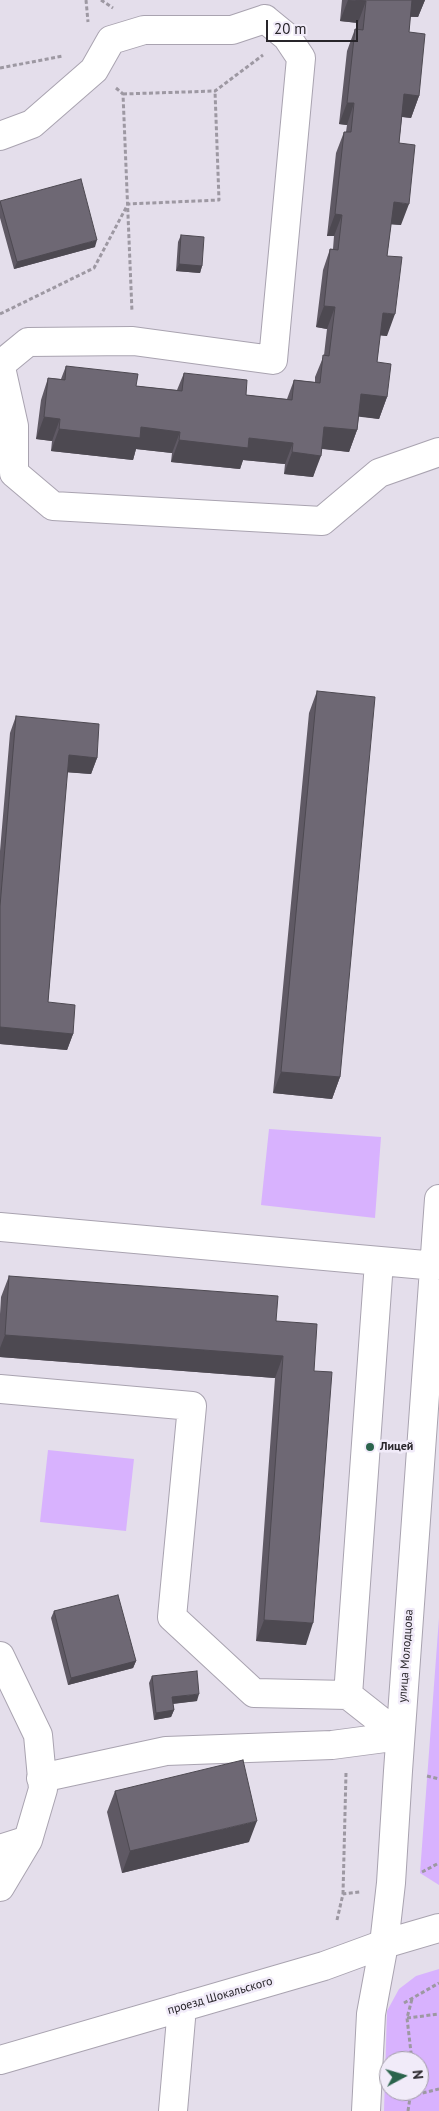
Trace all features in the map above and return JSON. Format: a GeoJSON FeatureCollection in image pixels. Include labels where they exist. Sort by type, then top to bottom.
{"type":"FeatureCollection","features":[{"type":"Feature","properties":{"kind":"street"},"geometry":{"type":"LineString","coordinates":[[0,136],[32,124],[94,70],[111,40],[144,30],[232,30],[265,9],[301,58],[273,360],[134,341],[28,342],[0,364],[7,428],[14,473],[53,506],[322,522],[379,474],[439,452]]}},
{"type":"Feature","properties":{"kind":"street","name":"улица Молодцова"},"geometry":{"type":"LineString","coordinates":[[366,2111],[371,2014],[384,1944],[392,1883],[400,1736],[436,1266],[439,1199]]}},
{"type":"Feature","properties":{"kind":"street"},"geometry":{"type":"LineString","coordinates":[[0,1227],[436,1266]]}},
{"type":"Feature","properties":{"kind":"street"},"geometry":{"type":"LineString","coordinates":[[348,1695],[379,1262]]}},
{"type":"Feature","properties":{"kind":"street"},"geometry":{"type":"LineString","coordinates":[[0,1389],[192,1406],[172,1617],[254,1692],[348,1695],[400,1736]]}},
{"type":"Feature","properties":{"kind":"street"},"geometry":{"type":"LineString","coordinates":[[0,1656],[38,1735],[43,1789],[28,1840],[0,1887]]}},
{"type":"Feature","properties":{"kind":"street"},"geometry":{"type":"LineString","coordinates":[[42,1778],[166,1750],[346,1743],[400,1736]]}},
{"type":"Feature","properties":{"kind":"street"},"geometry":{"type":"LineString","coordinates":[[0,1849],[28,1840]]}},
{"type":"Feature","properties":{"kind":"street","name":"проезд Шокальского"},"geometry":{"type":"LineString","coordinates":[[0,2060],[324,1966],[384,1944],[439,1928]]}},
{"type":"Feature","properties":{"kind":"street"},"geometry":{"type":"LineString","coordinates":[[174,2111],[182,2007]]}},
{"type":"Feature","properties":{"kind":"path"},"geometry":{"type":"LineString","coordinates":[[86,0],[88,26]]}},
{"type":"Feature","properties":{"kind":"path"},"geometry":{"type":"LineString","coordinates":[[94,70],[124,94],[215,91],[287,37]]}},
{"type":"Feature","properties":{"kind":"path"},"geometry":{"type":"LineString","coordinates":[[0,68],[72,54]]}},
{"type":"Feature","properties":{"kind":"path"},"geometry":{"type":"LineString","coordinates":[[128,204],[219,200],[215,91]]}},
{"type":"Feature","properties":{"kind":"path"},"geometry":{"type":"LineString","coordinates":[[124,94],[134,341]]}},
{"type":"Feature","properties":{"kind":"path"},"geometry":{"type":"LineString","coordinates":[[0,314],[94,268],[128,204]]}},
{"type":"Feature","properties":{"kind":"path"},"geometry":{"type":"LineString","coordinates":[[337,1920],[343,1894],[346,1743]]}},
{"type":"Feature","properties":{"kind":"path"},"geometry":{"type":"LineString","coordinates":[[420,1873],[439,1863]]}},
{"type":"Feature","properties":{"kind":"path"},"geometry":{"type":"LineString","coordinates":[[343,1894],[368,1890]]}},
{"type":"Feature","properties":{"kind":"path"},"geometry":{"type":"LineString","coordinates":[[396,2007],[439,1983]]}},
{"type":"Feature","properties":{"kind":"path"},"geometry":{"type":"LineString","coordinates":[[411,2051],[407,2018],[412,1999]]}},
{"type":"Feature","properties":{"kind":"path"},"geometry":{"type":"LineString","coordinates":[[407,2018],[439,2014]]}},
{"type":"Feature","properties":{"kind":"shaded area"},"geometry":{"type":"Polygon","coordinates":[[[269,1129],[381,1137],[375,1218],[261,1205],[269,1129]]]}},
{"type":"Feature","properties":{"kind":"shaded area"},"geometry":{"type":"Polygon","coordinates":[[[48,1450],[134,1459],[126,1531],[40,1522],[48,1450]]]}},
{"type":"Feature","properties":{"kind":"shaded area"},"geometry":{"type":"Polygon","coordinates":[[[439,1618],[439,1885],[420,1873],[439,1618]]]}},
{"type":"Feature","properties":{"kind":"shaded area"},"geometry":{"type":"Polygon","coordinates":[[[439,1969],[439,2111],[384,2111],[384,2101],[429,2101],[429,2051],[386,2051],[387,2011],[399,1989],[416,1976],[439,1969]]]}},
{"type":"Feature","properties":{"kind":"building"},"geometry":{"type":"Polygon","coordinates":[[[356,0],[412,0],[409,32],[425,34],[419,96],[404,94],[399,143],[415,145],[409,204],[394,202],[387,256],[402,257],[395,314],[383,313],[377,362],[391,364],[387,397],[361,394],[357,430],[324,427],[321,456],[292,452],[293,443],[249,438],[248,448],[179,440],[180,432],[141,427],[140,438],[59,429],[60,419],[44,417],[48,378],[65,380],[66,366],[138,374],[136,386],[182,391],[184,373],[247,380],[246,395],[292,400],[294,380],[320,383],[323,355],[329,356],[335,307],[324,306],[330,249],[338,250],[342,215],[335,214],[344,132],[351,132],[354,103],[347,103],[355,29],[363,30],[366,1],[356,0]]]}},
{"type":"Feature","properties":{"kind":"building"},"geometry":{"type":"Polygon","coordinates":[[[81,179],[97,240],[17,262],[0,201],[81,179]]]}},
{"type":"Feature","properties":{"kind":"building"},"geometry":{"type":"Polygon","coordinates":[[[181,235],[204,237],[202,266],[179,264],[181,235]]]}},
{"type":"Feature","properties":{"kind":"building"},"geometry":{"type":"Polygon","coordinates":[[[317,691],[375,697],[340,1077],[281,1072],[317,691]]]}},
{"type":"Feature","properties":{"kind":"building"},"geometry":{"type":"Polygon","coordinates":[[[16,716],[99,724],[97,758],[69,755],[48,1002],[75,1005],[73,1034],[0,1027],[0,906],[16,716]]]}},
{"type":"Feature","properties":{"kind":"building"},"geometry":{"type":"Polygon","coordinates":[[[9,1276],[278,1296],[276,1321],[317,1324],[314,1371],[332,1372],[313,1623],[264,1620],[283,1356],[5,1335],[9,1276]]]}},
{"type":"Feature","properties":{"kind":"building"},"geometry":{"type":"Polygon","coordinates":[[[118,1595],[136,1661],[71,1678],[54,1611],[118,1595]]]}},
{"type":"Feature","properties":{"kind":"building"},"geometry":{"type":"Polygon","coordinates":[[[197,1671],[199,1694],[172,1697],[174,1710],[156,1713],[152,1676],[197,1671]]]}},
{"type":"Feature","properties":{"kind":"building"},"geometry":{"type":"Polygon","coordinates":[[[243,1760],[257,1821],[130,1851],[115,1791],[243,1760]]]}},
{"type":"Feature","properties":{"kind":"place","name":"Лицей"},"geometry":{"type":"Point","coordinates":[370,1447]}}]}
